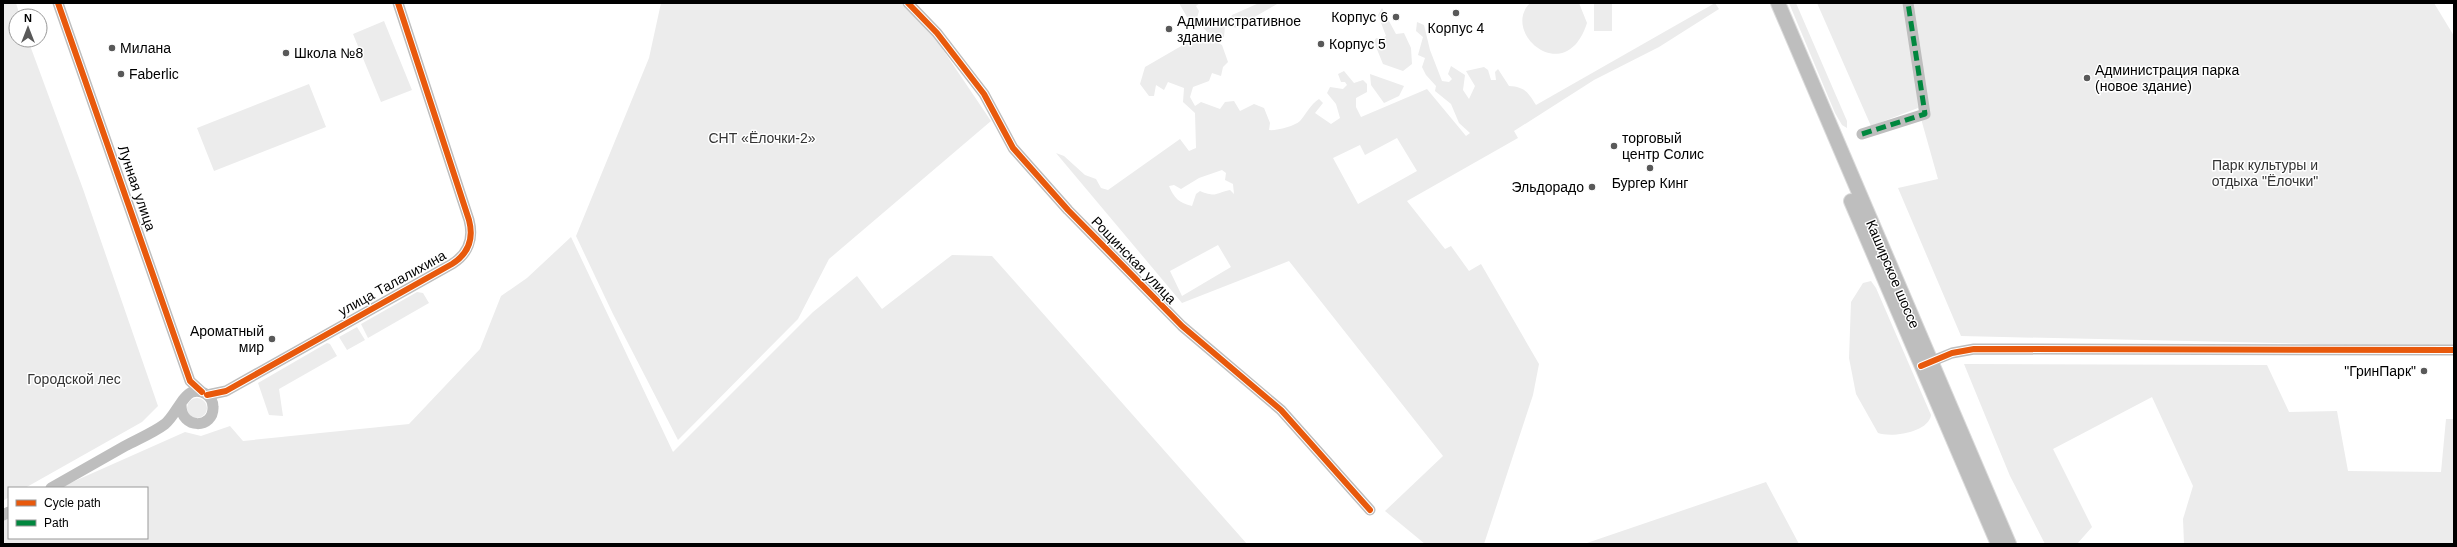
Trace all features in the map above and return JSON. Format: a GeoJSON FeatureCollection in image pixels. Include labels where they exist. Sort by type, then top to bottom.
{"type":"FeatureCollection","features":[{"type":"Feature","properties":{"kind":"main road","name":"Каширское шоссе"},"geometry":{"type":"LineString","coordinates":[[1768,3],[1926,364],[2009,544]]}},
{"type":"Feature","properties":{"kind":"main road","name":"Каширское шоссе"},"geometry":{"type":"LineString","coordinates":[[1778,3],[1998,544]]}},
{"type":"Feature","properties":{"kind":"street","name":"Лунная улица"},"geometry":{"type":"LineString","coordinates":[[58,3],[190,382]]}},
{"type":"Feature","properties":{"kind":"street","name":"улица Талалихина"},"geometry":{"type":"LineString","coordinates":[[226,391],[452,264],[460,258],[468,247],[472,233],[470,220],[398,3]]}},
{"type":"Feature","properties":{"kind":"street","name":"Рощинская улица"},"geometry":{"type":"LineString","coordinates":[[908,3],[937,33],[984,94],[1013,148],[1063,204],[1182,326],[1281,410],[1370,510]]}},
{"type":"Feature","properties":{"kind":"street"},"geometry":{"type":"LineString","coordinates":[[1862,134],[1925,114],[1908,3]]}},
{"type":"Feature","properties":{"kind":"street"},"geometry":{"type":"LineString","coordinates":[[1926,364],[1960,351],[1974,349],[2454,350]]}},
{"type":"Feature","properties":{"kind":"street"},"geometry":{"type":"LineString","coordinates":[[190,423],[182,416],[183,401],[190,382],[205,394],[213,408]]}},
{"type":"Feature","properties":{"kind":"street"},"geometry":{"type":"LineString","coordinates":[[53,487],[164,424],[183,401],[193,392],[205,394],[226,391]]}},
{"type":"Feature","properties":{"kind":"street"},"geometry":{"type":"LineString","coordinates":[[164,424],[196,424],[206,421],[210,418],[213,408],[226,391]]}},
{"type":"Feature","properties":{"kind":"green space","name":"Городской лес"},"geometry":{"type":"Polygon","coordinates":[[[3,3],[16,3],[18,8],[8,8],[8,48],[31,48],[83,189],[158,406],[142,422],[27,487],[8,487],[8,498],[3,501],[3,3]]]}},
{"type":"Feature","properties":{"kind":"green space","name":"СНТ «Ёлочки-2»"},"geometry":{"type":"Polygon","coordinates":[[[661,3],[902,3],[935,38],[991,121],[829,259],[798,319],[678,440],[613,314],[576,236],[649,58],[661,3]]]}},
{"type":"Feature","properties":{"kind":"green space"},"geometry":{"type":"Polygon","coordinates":[[[1179,3],[1200,3],[1196,6],[1199,11],[1197,18],[1187,17],[1179,3]]]}},
{"type":"Feature","properties":{"kind":"green space"},"geometry":{"type":"Polygon","coordinates":[[[1259,3],[1279,3],[1235,28],[1229,21],[1232,15],[1259,3]]]}},
{"type":"Feature","properties":{"kind":"green space"},"geometry":{"type":"Polygon","coordinates":[[[1530,3],[1579,3],[1587,23],[1577,42],[1565,52],[1552,54],[1539,49],[1529,40],[1523,28],[1523,15],[1530,3]]]}},
{"type":"Feature","properties":{"kind":"green space"},"geometry":{"type":"Polygon","coordinates":[[[1594,3],[1612,3],[1612,31],[1594,31],[1594,3]]]}},
{"type":"Feature","properties":{"kind":"green space"},"geometry":{"type":"Polygon","coordinates":[[[1715,3],[1719,9],[1659,47],[1594,80],[1514,131],[1518,138],[1407,201],[1445,249],[1451,246],[1469,271],[1481,264],[1539,364],[1533,395],[1484,544],[1425,544],[1385,511],[1443,456],[1289,261],[1182,303],[1056,153],[1064,156],[1085,175],[1096,179],[1101,188],[1108,190],[1180,139],[1189,151],[1196,148],[1195,113],[1183,102],[1184,88],[1168,82],[1164,90],[1156,85],[1154,96],[1149,96],[1140,84],[1145,67],[1202,34],[1222,45],[1228,62],[1223,67],[1221,76],[1212,73],[1209,81],[1193,87],[1190,97],[1195,106],[1201,102],[1220,109],[1225,102],[1234,101],[1240,111],[1254,104],[1264,108],[1270,123],[1269,130],[1285,128],[1298,123],[1313,104],[1319,99],[1323,103],[1315,113],[1331,124],[1340,118],[1336,104],[1327,93],[1330,87],[1343,89],[1347,85],[1345,82],[1341,82],[1338,74],[1344,71],[1354,83],[1363,80],[1367,84],[1367,92],[1356,98],[1356,107],[1361,117],[1427,89],[1466,136],[1470,133],[1459,123],[1451,104],[1435,91],[1436,86],[1426,75],[1422,67],[1425,58],[1418,55],[1423,37],[1416,31],[1417,22],[1424,25],[1430,50],[1442,81],[1449,82],[1452,79],[1448,74],[1451,66],[1465,75],[1463,90],[1469,99],[1475,86],[1466,71],[1484,67],[1488,70],[1491,80],[1496,80],[1495,72],[1498,69],[1509,86],[1526,91],[1536,105],[1715,3]],[[1397,138],[1365,155],[1360,145],[1333,158],[1358,204],[1417,171],[1397,138]],[[1222,170],[1199,178],[1181,189],[1174,185],[1169,186],[1173,194],[1178,199],[1192,206],[1196,194],[1200,191],[1213,195],[1230,190],[1234,194],[1233,184],[1225,180],[1226,173],[1222,170]],[[1218,245],[1170,271],[1182,296],[1231,267],[1218,245]]]}},
{"type":"Feature","properties":{"kind":"green space"},"geometry":{"type":"Polygon","coordinates":[[[1789,3],[1796,3],[1847,121],[1847,128],[1842,125],[1835,113],[1789,3]]]}},
{"type":"Feature","properties":{"kind":"green space","name":"Парк культуры и отдыха \"Ёлочки\""},"geometry":{"type":"Polygon","coordinates":[[[1817,3],[2434,3],[2454,36],[2454,347],[1961,336],[1898,188],[1938,179],[1918,108],[1871,126],[1817,3]]]}},
{"type":"Feature","properties":{"kind":"green space"},"geometry":{"type":"Polygon","coordinates":[[[1382,8],[1396,34],[1404,33],[1411,48],[1412,64],[1403,71],[1383,64],[1374,42],[1376,38],[1382,39],[1386,36],[1378,15],[1382,8]]]}},
{"type":"Feature","properties":{"kind":"green space"},"geometry":{"type":"Polygon","coordinates":[[[1209,19],[1218,24],[1221,21],[1225,26],[1224,37],[1208,33],[1199,23],[1203,25],[1209,19]]]}},
{"type":"Feature","properties":{"kind":"green space"},"geometry":{"type":"Polygon","coordinates":[[[384,21],[412,90],[381,102],[353,34],[384,21]]]}},
{"type":"Feature","properties":{"kind":"green space"},"geometry":{"type":"Polygon","coordinates":[[[1370,74],[1404,86],[1399,96],[1384,103],[1371,85],[1370,74]]]}},
{"type":"Feature","properties":{"kind":"green space"},"geometry":{"type":"Polygon","coordinates":[[[309,84],[326,127],[214,171],[197,128],[309,84]]]}},
{"type":"Feature","properties":{"kind":"green space"},"geometry":{"type":"Polygon","coordinates":[[[571,237],[673,452],[813,312],[857,276],[882,309],[952,255],[992,256],[1247,544],[3,544],[3,513],[8,510],[8,539],[148,539],[148,487],[61,487],[185,432],[201,436],[230,426],[243,441],[409,424],[480,349],[501,296],[527,278],[571,237]]]}},
{"type":"Feature","properties":{"kind":"green space"},"geometry":{"type":"Polygon","coordinates":[[[1871,281],[1876,288],[1931,415],[1929,421],[1924,426],[1900,434],[1892,435],[1878,433],[1856,394],[1849,358],[1851,302],[1863,283],[1871,281]]]}},
{"type":"Feature","properties":{"kind":"green space"},"geometry":{"type":"Polygon","coordinates":[[[417,292],[423,293],[429,303],[368,338],[361,324],[417,292]]]}},
{"type":"Feature","properties":{"kind":"green space"},"geometry":{"type":"Polygon","coordinates":[[[357,327],[365,340],[347,350],[339,337],[357,327]]]}},
{"type":"Feature","properties":{"kind":"green space"},"geometry":{"type":"Polygon","coordinates":[[[327,343],[330,344],[337,356],[279,389],[283,416],[269,415],[258,383],[327,343]]]}},
{"type":"Feature","properties":{"kind":"green space"},"geometry":{"type":"Polygon","coordinates":[[[1964,364],[2267,365],[2289,412],[2337,411],[2348,471],[2441,472],[2446,419],[2454,419],[2454,544],[2184,544],[2183,519],[2193,486],[2152,397],[2053,449],[2092,527],[2077,544],[2045,544],[2010,476],[1964,364]]]}},
{"type":"Feature","properties":{"kind":"green space"},"geometry":{"type":"Polygon","coordinates":[[[197,398],[204,401],[207,408],[204,415],[197,418],[190,415],[187,408],[190,401],[197,398]]]}},
{"type":"Feature","properties":{"kind":"green space"},"geometry":{"type":"Polygon","coordinates":[[[1766,482],[1799,544],[1584,544],[1766,482]]]}},
{"type":"Feature","properties":{"kind":"marked path"},"geometry":{"type":"LineString","coordinates":[[1862,134],[1925,114],[1908,3]]}},
{"type":"Feature","properties":{"kind":"cycle path"},"geometry":{"type":"LineString","coordinates":[[58,3],[190,381],[202,392]]}},
{"type":"Feature","properties":{"kind":"cycle path"},"geometry":{"type":"LineString","coordinates":[[207,395],[226,391],[452,264],[466,251],[471,233],[469,220],[398,3]]}},
{"type":"Feature","properties":{"kind":"cycle path"},"geometry":{"type":"LineString","coordinates":[[908,3],[937,33],[984,94],[1013,148],[1068,210],[1182,326],[1281,410],[1370,510]]}},
{"type":"Feature","properties":{"kind":"cycle path"},"geometry":{"type":"LineString","coordinates":[[1921,366],[1952,353],[1974,349],[2454,350]]}},
{"type":"Feature","properties":{"kind":"place","name":"Корпус 4"},"geometry":{"type":"Point","coordinates":[1456,13]}},
{"type":"Feature","properties":{"kind":"place","name":"Корпус 6"},"geometry":{"type":"Point","coordinates":[1396,17]}},
{"type":"Feature","properties":{"kind":"place","name":"Административное здание"},"geometry":{"type":"Point","coordinates":[1169,29]}},
{"type":"Feature","properties":{"kind":"place","name":"Корпус 5"},"geometry":{"type":"Point","coordinates":[1321,44]}},
{"type":"Feature","properties":{"kind":"place","name":"Милана"},"geometry":{"type":"Point","coordinates":[112,48]}},
{"type":"Feature","properties":{"kind":"place","name":"Школа №8"},"geometry":{"type":"Point","coordinates":[286,53]}},
{"type":"Feature","properties":{"kind":"place","name":"Faberlic"},"geometry":{"type":"Point","coordinates":[121,74]}},
{"type":"Feature","properties":{"kind":"place","name":"Администрация парка (новое здание)"},"geometry":{"type":"Point","coordinates":[2087,78]}},
{"type":"Feature","properties":{"kind":"place","name":"торговый центр Солис"},"geometry":{"type":"Point","coordinates":[1614,146]}},
{"type":"Feature","properties":{"kind":"place","name":"Бургер Кинг"},"geometry":{"type":"Point","coordinates":[1650,168]}},
{"type":"Feature","properties":{"kind":"place","name":"Эльдорадо"},"geometry":{"type":"Point","coordinates":[1592,187]}},
{"type":"Feature","properties":{"kind":"place","name":"Ароматный мир"},"geometry":{"type":"Point","coordinates":[272,339]}},
{"type":"Feature","properties":{"kind":"place","name":"\"ГринПарк\""},"geometry":{"type":"Point","coordinates":[2424,371]}}]}
